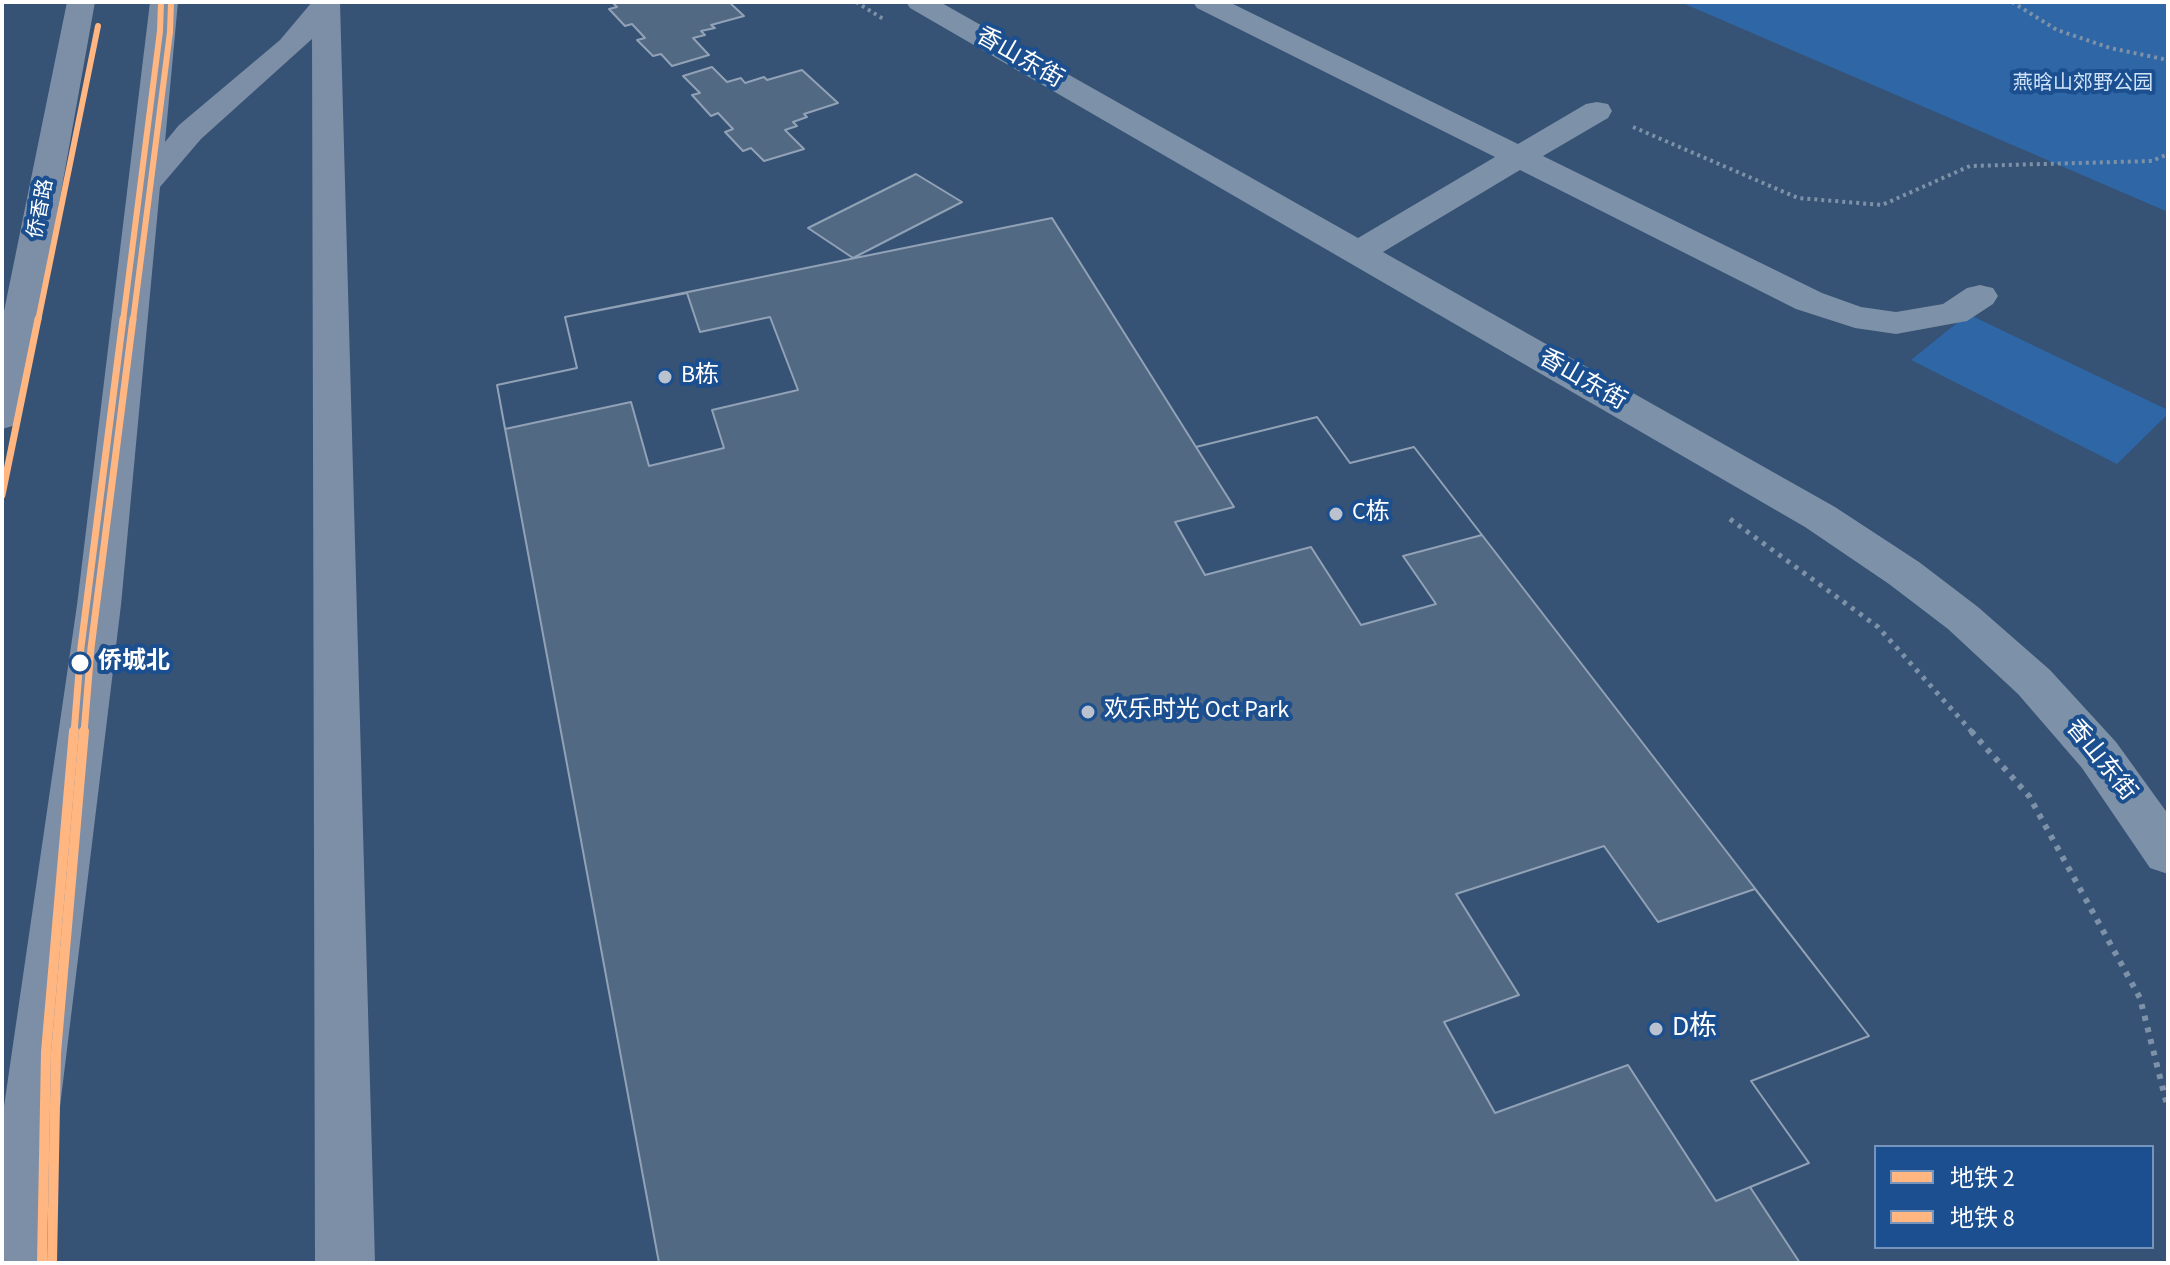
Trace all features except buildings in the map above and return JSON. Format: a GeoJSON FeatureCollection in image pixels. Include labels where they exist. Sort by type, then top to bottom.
{"type":"FeatureCollection","features":[{"type":"Feature","properties":{"kind":"main road","name":"侨香路"},"geometry":{"type":"LineString","coordinates":[[2,416],[81,2]]}},
{"type":"Feature","properties":{"kind":"main road"},"geometry":{"type":"LineString","coordinates":[[18,1252],[99,605],[164,2]]}},
{"type":"Feature","properties":{"kind":"main road"},"geometry":{"type":"LineString","coordinates":[[147,182],[190,132],[290,46],[326,4]]}},
{"type":"Feature","properties":{"kind":"main road"},"geometry":{"type":"LineString","coordinates":[[326,4],[345,1263]]}},
{"type":"Feature","properties":{"kind":"street"},"geometry":{"type":"LineString","coordinates":[[1207,2],[1809,301],[1855,317],[1896,323],[1954,313],[1980,296]]}},
{"type":"Feature","properties":{"kind":"street","name":"香山东街"},"geometry":{"type":"LineString","coordinates":[[908,14],[1356,253],[1820,517],[1904,573],[1963,618],[2034,682],[2099,755],[2168,853]]}},
{"type":"Feature","properties":{"kind":"street"},"geometry":{"type":"LineString","coordinates":[[1356,253],[1597,111]]}},
{"type":"Feature","properties":{"kind":"path"},"geometry":{"type":"LineString","coordinates":[[856,2],[908,14]]}},
{"type":"Feature","properties":{"kind":"path"},"geometry":{"type":"LineString","coordinates":[[2012,2],[2057,30],[2110,48],[2168,60]]}},
{"type":"Feature","properties":{"kind":"path"},"geometry":{"type":"LineString","coordinates":[[1597,111],[1798,198],[1882,205],[1970,166],[2152,161],[2168,154]]}},
{"type":"Feature","properties":{"kind":"path"},"geometry":{"type":"LineString","coordinates":[[1719,511],[1878,627],[2029,796],[2140,998],[2168,1109]]}},
{"type":"Feature","properties":{"kind":"green space","name":"燕晗山郊野公园"},"geometry":{"type":"Polygon","coordinates":[[[1680,2],[2168,2],[2168,212],[1680,2]]]}},
{"type":"Feature","properties":{"kind":"green space"},"geometry":{"type":"Polygon","coordinates":[[[1968,314],[2168,410],[2168,414],[2117,464],[1911,360],[1968,314]]]}},
{"type":"Feature","properties":{"kind":"metro line","name":"2"},"geometry":{"type":"LineString","coordinates":[[42,1263],[46,1052],[81,647],[160,31],[161,2]]}},
{"type":"Feature","properties":{"kind":"metro line","name":"8"},"geometry":{"type":"LineString","coordinates":[[52,1263],[56,1053],[91,648],[170,32],[171,2]]}},
{"type":"Feature","properties":{"kind":"metro line","name":"2"},"geometry":{"type":"LineString","coordinates":[[2,495],[98,26]]}},
{"type":"Feature","properties":{"kind":"place","name":"B栋"},"geometry":{"type":"Point","coordinates":[665,377]}},
{"type":"Feature","properties":{"kind":"place","name":"C栋"},"geometry":{"type":"Point","coordinates":[1336,514]}},
{"type":"Feature","properties":{"kind":"place","name":"侨城北"},"geometry":{"type":"Point","coordinates":[80,663]}},
{"type":"Feature","properties":{"kind":"place","name":"欢乐时光 Oct Park"},"geometry":{"type":"Point","coordinates":[1088,712]}},
{"type":"Feature","properties":{"kind":"place","name":"D栋"},"geometry":{"type":"Point","coordinates":[1656,1029]}}]}
